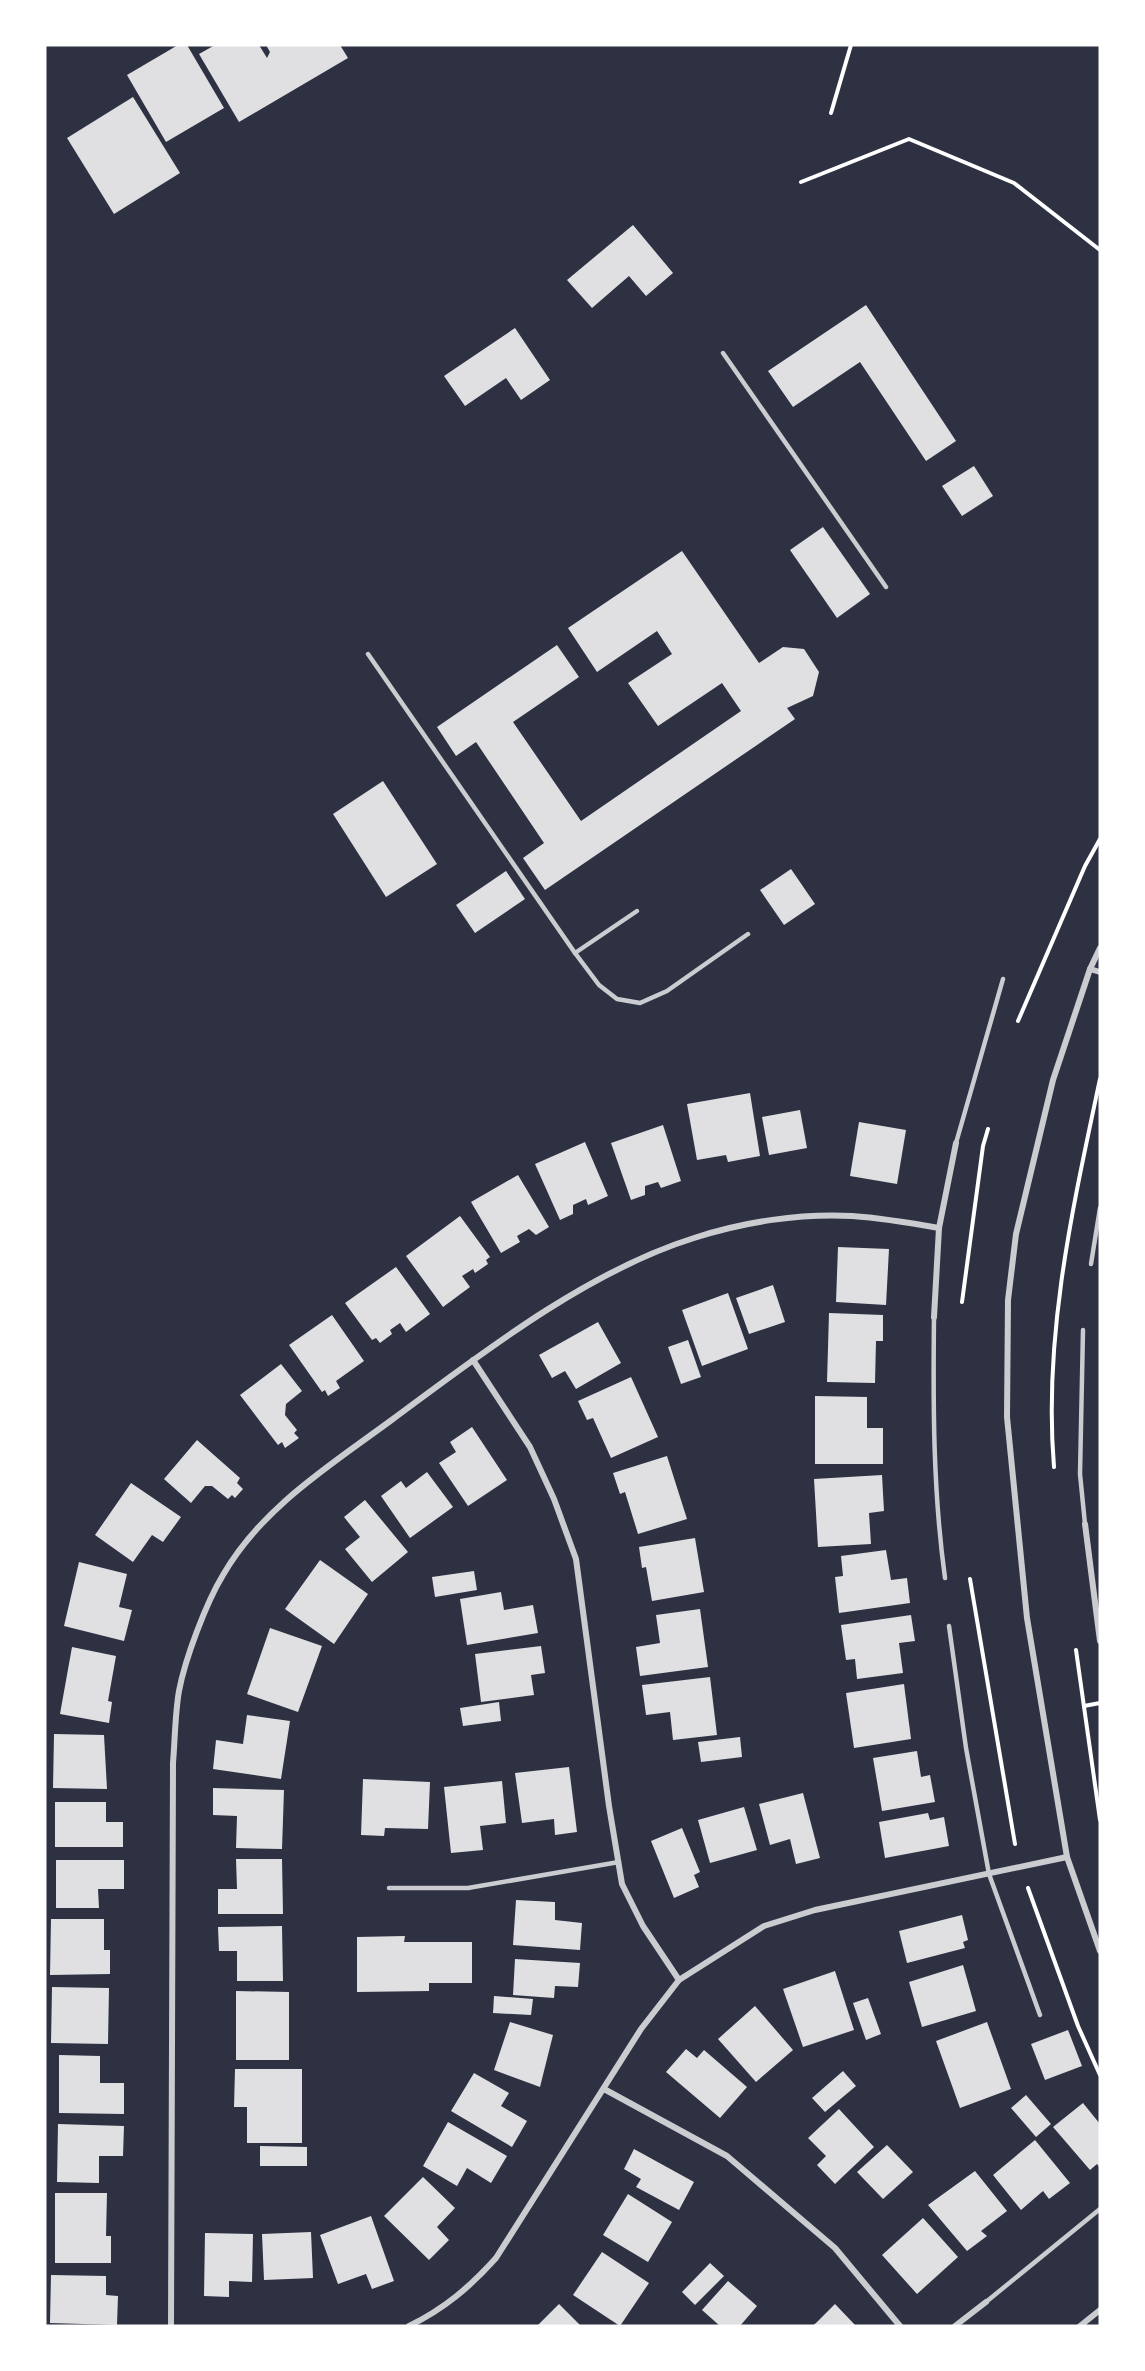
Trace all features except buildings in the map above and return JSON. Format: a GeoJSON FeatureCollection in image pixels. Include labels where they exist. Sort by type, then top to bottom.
{"type":"FeatureCollection","features":[{"type":"Feature","properties":{"kind":"street"},"geometry":{"type":"LineString","coordinates":[[1100,948],[1090,969],[1053,1080],[1016,1234],[1008,1300],[1007,1417],[1027,1617],[1067,1857],[1100,1951]]}},
{"type":"Feature","properties":{"kind":"street"},"geometry":{"type":"LineString","coordinates":[[1090,969],[1100,972]]}},
{"type":"Feature","properties":{"kind":"street"},"geometry":{"type":"LineString","coordinates":[[934,1317],[939,1228],[956,1143]]}},
{"type":"Feature","properties":{"kind":"street"},"geometry":{"type":"LineString","coordinates":[[171,2326],[173,1763],[183,1679],[200,1626],[222,1576],[257,1529],[295,1491],[473,1360],[611,1274],[694,1238],[778,1220],[851,1216],[939,1228]]}},
{"type":"Feature","properties":{"kind":"street"},"geometry":{"type":"LineString","coordinates":[[473,1360],[530,1447],[554,1499],[576,1558],[622,1884],[643,1926],[679,1980]]}},
{"type":"Feature","properties":{"kind":"street"},"geometry":{"type":"LineString","coordinates":[[1085,1524],[1098,1611],[1100,1641]]}},
{"type":"Feature","properties":{"kind":"street"},"geometry":{"type":"LineString","coordinates":[[409,2326],[433,2314],[471,2286],[496,2258],[641,2029],[679,1980],[764,1926],[815,1910],[1067,1857]]}},
{"type":"Feature","properties":{"kind":"street"},"geometry":{"type":"LineString","coordinates":[[604,2089],[727,2156],[835,2248],[900,2326]]}},
{"type":"Feature","properties":{"kind":"street"},"geometry":{"type":"LineString","coordinates":[[954,2326],[986,2302]]}},
{"type":"Feature","properties":{"kind":"street"},"geometry":{"type":"LineString","coordinates":[[1080,2326],[1100,2310]]}},
{"type":"Feature","properties":{"kind":"lane"},"geometry":{"type":"LineString","coordinates":[[723,353],[886,587]]}},
{"type":"Feature","properties":{"kind":"lane"},"geometry":{"type":"LineString","coordinates":[[368,654],[575,953],[599,985],[617,999],[640,1003],[667,991],[748,934]]}},
{"type":"Feature","properties":{"kind":"lane"},"geometry":{"type":"LineString","coordinates":[[575,953],[637,911]]}},
{"type":"Feature","properties":{"kind":"lane"},"geometry":{"type":"LineString","coordinates":[[956,1143],[1003,980]]}},
{"type":"Feature","properties":{"kind":"lane"},"geometry":{"type":"LineString","coordinates":[[1091,1264],[1100,1208]]}},
{"type":"Feature","properties":{"kind":"lane"},"geometry":{"type":"LineString","coordinates":[[934,1317],[933,1436],[936,1515],[945,1578]]}},
{"type":"Feature","properties":{"kind":"lane"},"geometry":{"type":"LineString","coordinates":[[1083,1330],[1080,1474],[1085,1524]]}},
{"type":"Feature","properties":{"kind":"lane"},"geometry":{"type":"LineString","coordinates":[[949,1626],[966,1748],[989,1874],[1040,2015]]}},
{"type":"Feature","properties":{"kind":"lane"},"geometry":{"type":"LineString","coordinates":[[388,1888],[468,1888],[619,1862]]}},
{"type":"Feature","properties":{"kind":"lane"},"geometry":{"type":"LineString","coordinates":[[986,2302],[1100,2209]]}},
{"type":"Feature","properties":{"kind":"path"},"geometry":{"type":"LineString","coordinates":[[831,113],[850,45]]}},
{"type":"Feature","properties":{"kind":"path"},"geometry":{"type":"LineString","coordinates":[[801,182],[909,139],[1014,183],[1100,250]]}},
{"type":"Feature","properties":{"kind":"path"},"geometry":{"type":"LineString","coordinates":[[1084,1706],[1100,1702]]}}]}
